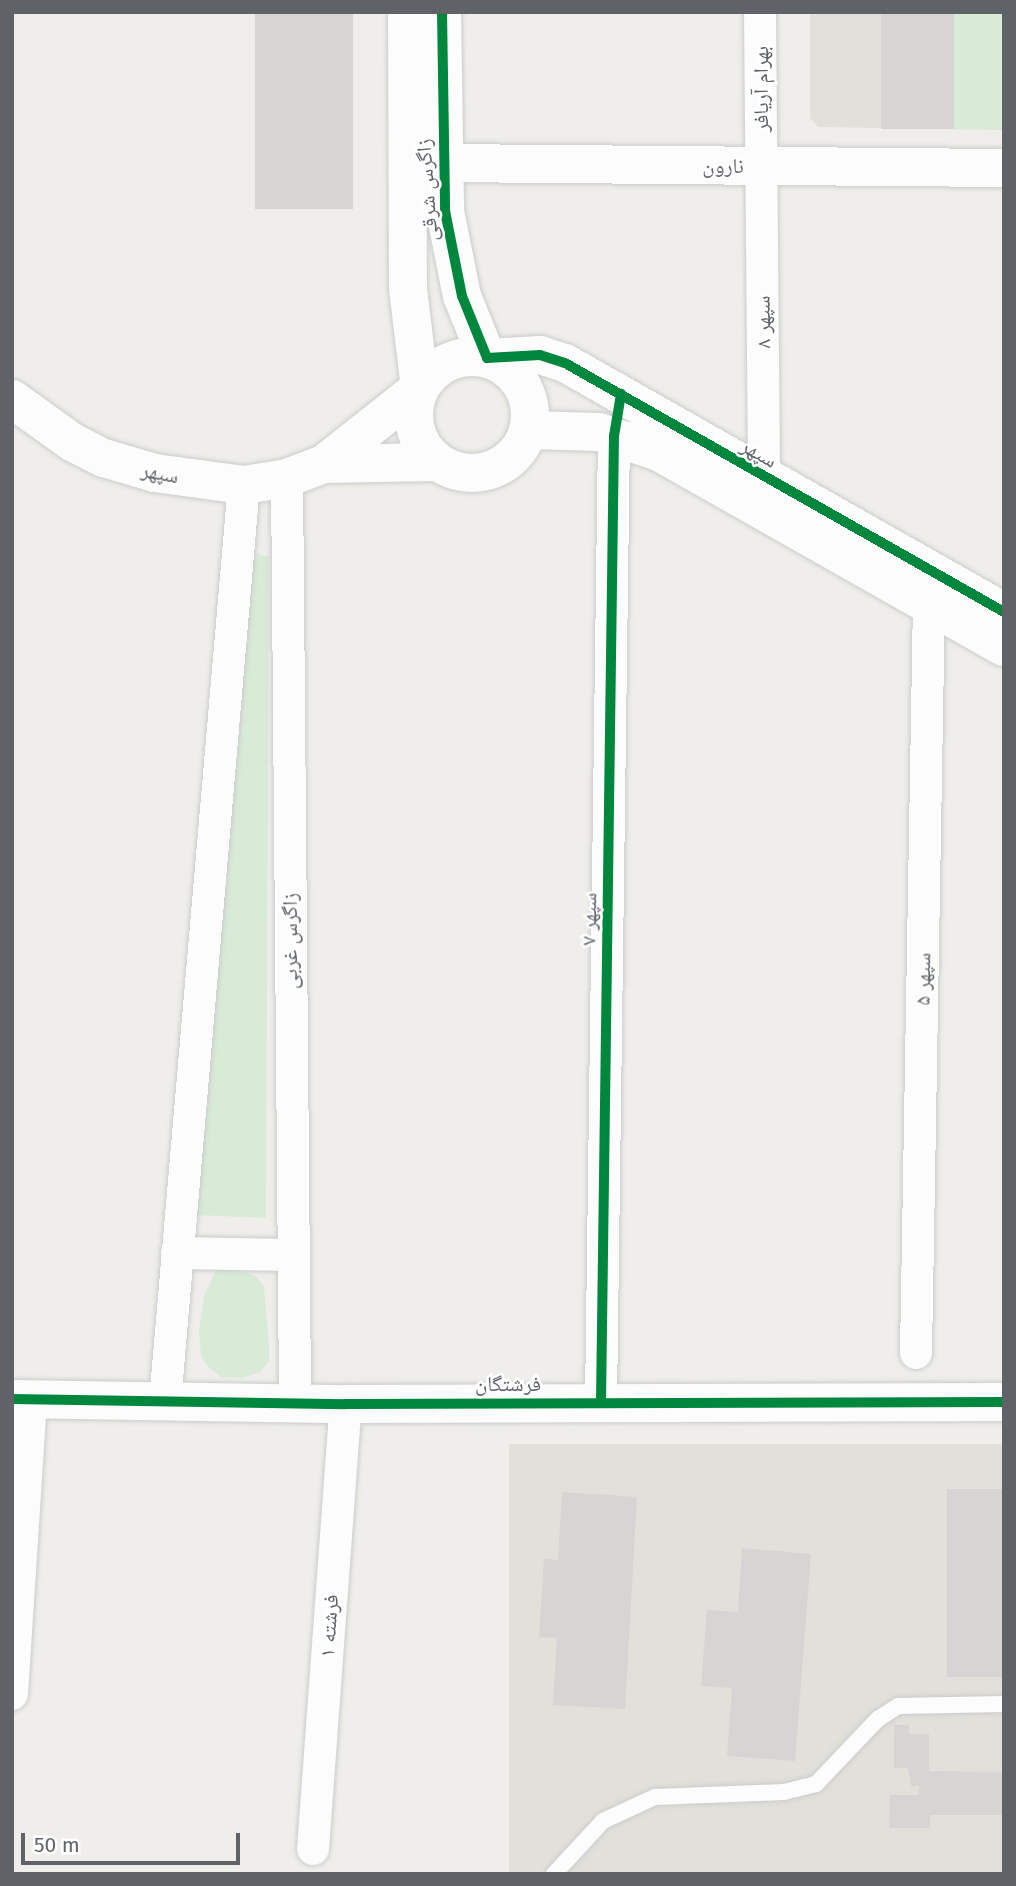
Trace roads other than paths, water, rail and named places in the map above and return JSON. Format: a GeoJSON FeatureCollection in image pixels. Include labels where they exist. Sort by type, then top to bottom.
{"type":"FeatureCollection","features":[{"type":"Feature","properties":{"kind":"street","name":"زاگرس شرقی"},"geometry":{"type":"LineString","coordinates":[[407,12],[408,289],[420,388]]}},
{"type":"Feature","properties":{"kind":"street","name":"زاگرس شرقی"},"geometry":{"type":"LineString","coordinates":[[442,12],[445,211],[456,274],[469,319],[487,358]]}},
{"type":"Feature","properties":{"kind":"street","name":"بهرام آریافر"},"geometry":{"type":"LineString","coordinates":[[760,12],[761,166]]}},
{"type":"Feature","properties":{"kind":"street","name":"نارون"},"geometry":{"type":"LineString","coordinates":[[443,163],[1004,168]]}},
{"type":"Feature","properties":{"kind":"street","name":"سپهر ۸"},"geometry":{"type":"LineString","coordinates":[[761,166],[764,494]]}},
{"type":"Feature","properties":{"kind":"street"},"geometry":{"type":"LineString","coordinates":[[408,289],[420,311],[430,317],[441,316],[450,308],[456,274]]}},
{"type":"Feature","properties":{"kind":"street","name":"سپهر"},"geometry":{"type":"LineString","coordinates":[[487,358],[540,355],[565,363],[621,394],[764,494],[930,588],[1004,647]]}},
{"type":"Feature","properties":{"kind":"street"},"geometry":{"type":"LineString","coordinates":[[324,464],[420,388],[432,372],[449,361],[487,358],[514,375],[524,388],[530,403],[528,430],[511,458],[494,470],[454,472],[436,462],[415,429],[415,401],[420,388]]}},
{"type":"Feature","properties":{"kind":"street"},"geometry":{"type":"LineString","coordinates":[[614,436],[621,394]]}},
{"type":"Feature","properties":{"kind":"street","name":"سپهر"},"geometry":{"type":"LineString","coordinates":[[12,399],[72,442],[104,458],[156,473],[244,485],[287,478],[324,464]]}},
{"type":"Feature","properties":{"kind":"street","name":"سپهر"},"geometry":{"type":"LineString","coordinates":[[528,430],[573,429],[614,436],[764,494]]}},
{"type":"Feature","properties":{"kind":"street","name":"سپهر ۷"},"geometry":{"type":"LineString","coordinates":[[601,1402],[614,436]]}},
{"type":"Feature","properties":{"kind":"street"},"geometry":{"type":"LineString","coordinates":[[324,464],[436,462]]}},
{"type":"Feature","properties":{"kind":"street","name":"زاگرس غربی"},"geometry":{"type":"LineString","coordinates":[[287,478],[295,1403]]}},
{"type":"Feature","properties":{"kind":"street"},"geometry":{"type":"LineString","coordinates":[[165,1402],[244,485]]}},
{"type":"Feature","properties":{"kind":"street","name":"سپهر"},"geometry":{"type":"LineString","coordinates":[[930,588],[1004,612]]}},
{"type":"Feature","properties":{"kind":"street","name":"سپهر ۵"},"geometry":{"type":"LineString","coordinates":[[916,1353],[930,588]]}},
{"type":"Feature","properties":{"kind":"street"},"geometry":{"type":"LineString","coordinates":[[177,1253],[292,1255]]}},
{"type":"Feature","properties":{"kind":"street"},"geometry":{"type":"LineString","coordinates":[[12,1694],[22,1399]]}},
{"type":"Feature","properties":{"kind":"street","name":"فرشتگان"},"geometry":{"type":"LineString","coordinates":[[22,1399],[346,1404],[1004,1402]]}},
{"type":"Feature","properties":{"kind":"street","name":"فرشته ۱"},"geometry":{"type":"LineString","coordinates":[[313,1849],[346,1404]]}},
{"type":"Feature","properties":{"kind":"lane"},"geometry":{"type":"LineString","coordinates":[[554,1874],[603,1821],[655,1797],[784,1792],[816,1784],[878,1719],[898,1706],[1004,1704]]}}]}
